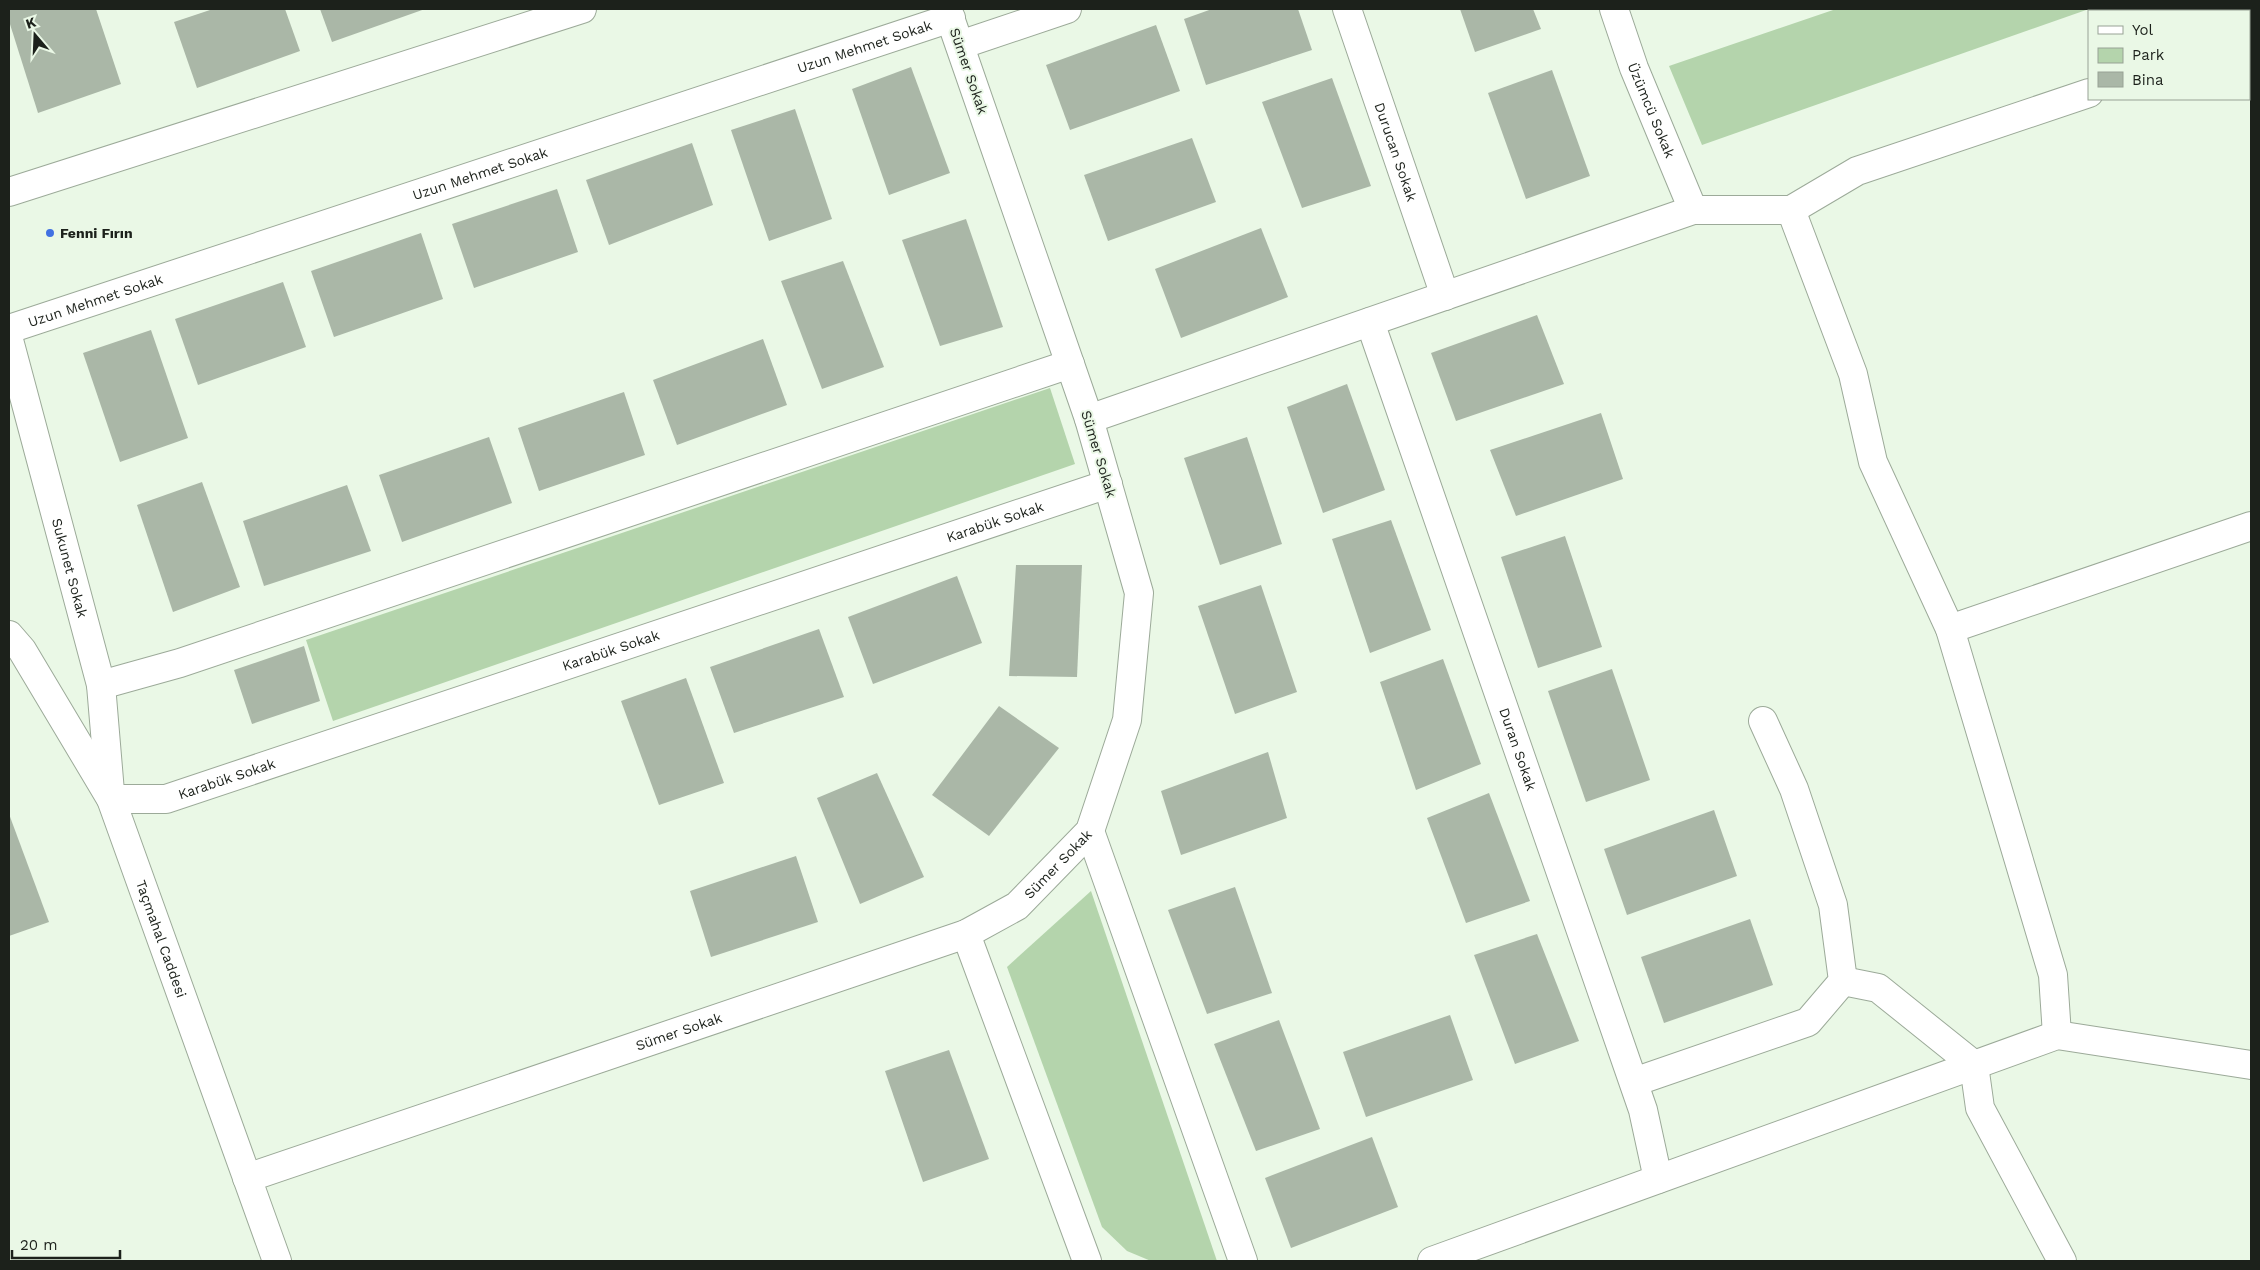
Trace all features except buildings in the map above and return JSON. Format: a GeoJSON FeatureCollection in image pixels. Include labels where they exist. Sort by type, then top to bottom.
{"type":"FeatureCollection","features":[{"type":"Feature","properties":{"kind":"street"},"geometry":{"type":"LineString","coordinates":[[9,192],[582,9]]}},
{"type":"Feature","properties":{"kind":"street"},"geometry":{"type":"LineString","coordinates":[[960,45],[1067,9]]}},
{"type":"Feature","properties":{"kind":"street","name":"Durucan Sokak"},"geometry":{"type":"LineString","coordinates":[[1347,9],[1445,296]]}},
{"type":"Feature","properties":{"kind":"street","name":"Üzümcü Sokak"},"geometry":{"type":"LineString","coordinates":[[1614,9],[1634,68],[1693,210]]}},
{"type":"Feature","properties":{"kind":"street","name":"Sümer Sokak"},"geometry":{"type":"LineString","coordinates":[[247,1178],[966,934],[1017,906],[1090,831],[1127,720],[1139,593],[1089,420],[949,14]]}},
{"type":"Feature","properties":{"kind":"street","name":"Uzun Mehmet Sokak"},"geometry":{"type":"LineString","coordinates":[[9,329],[949,14]]}},
{"type":"Feature","properties":{"kind":"street"},"geometry":{"type":"LineString","coordinates":[[1089,420],[1693,210],[1791,210],[1857,171],[2088,93]]}},
{"type":"Feature","properties":{"kind":"street"},"geometry":{"type":"LineString","coordinates":[[1791,210],[1853,374],[1873,462],[1950,629],[2053,975],[2057,1035]]}},
{"type":"Feature","properties":{"kind":"street","name":"Duran Sokak"},"geometry":{"type":"LineString","coordinates":[[1370,322],[1644,1110],[1658,1179]]}},
{"type":"Feature","properties":{"kind":"street","name":"Sukunet Sokak"},"geometry":{"type":"LineString","coordinates":[[9,340],[101,685],[111,799]]}},
{"type":"Feature","properties":{"kind":"street"},"geometry":{"type":"LineString","coordinates":[[101,685],[199,656],[1070,364]]}},
{"type":"Feature","properties":{"kind":"street","name":"Karabük Sokak"},"geometry":{"type":"LineString","coordinates":[[111,799],[166,799],[1108,484]]}},
{"type":"Feature","properties":{"kind":"street"},"geometry":{"type":"LineString","coordinates":[[1950,629],[2251,526]]}},
{"type":"Feature","properties":{"kind":"street","name":"Taçmahal Caddesi"},"geometry":{"type":"LineString","coordinates":[[9,626],[16,643],[111,799],[277,1261]]}},
{"type":"Feature","properties":{"kind":"street"},"geometry":{"type":"LineString","coordinates":[[1634,1082],[1808,1022],[1843,981],[1833,905],[1794,789],[1763,721]]}},
{"type":"Feature","properties":{"kind":"street"},"geometry":{"type":"LineString","coordinates":[[1090,831],[1244,1261]]}},
{"type":"Feature","properties":{"kind":"street"},"geometry":{"type":"LineString","coordinates":[[966,934],[1083,1250],[1101,1261]]}},
{"type":"Feature","properties":{"kind":"street"},"geometry":{"type":"LineString","coordinates":[[1843,981],[1878,988],[1974,1065],[1980,1108],[2062,1261]]}},
{"type":"Feature","properties":{"kind":"street"},"geometry":{"type":"LineString","coordinates":[[1432,1261],[2057,1035],[2251,1065]]}},
{"type":"Feature","properties":{"kind":"green space"},"geometry":{"type":"Polygon","coordinates":[[[1836,9],[2089,9],[1702,145],[1669,66],[1836,9]]]}},
{"type":"Feature","properties":{"kind":"green space"},"geometry":{"type":"Polygon","coordinates":[[[1050,388],[1075,464],[333,721],[306,640],[1050,388]]]}},
{"type":"Feature","properties":{"kind":"green space"},"geometry":{"type":"Polygon","coordinates":[[[1091,891],[1217,1261],[1151,1261],[1127,1251],[1102,1227],[1007,967],[1091,891]]]}},
{"type":"Feature","properties":{"kind":"place","name":"Fenni Fırın"},"geometry":{"type":"Point","coordinates":[50,233]}}]}
